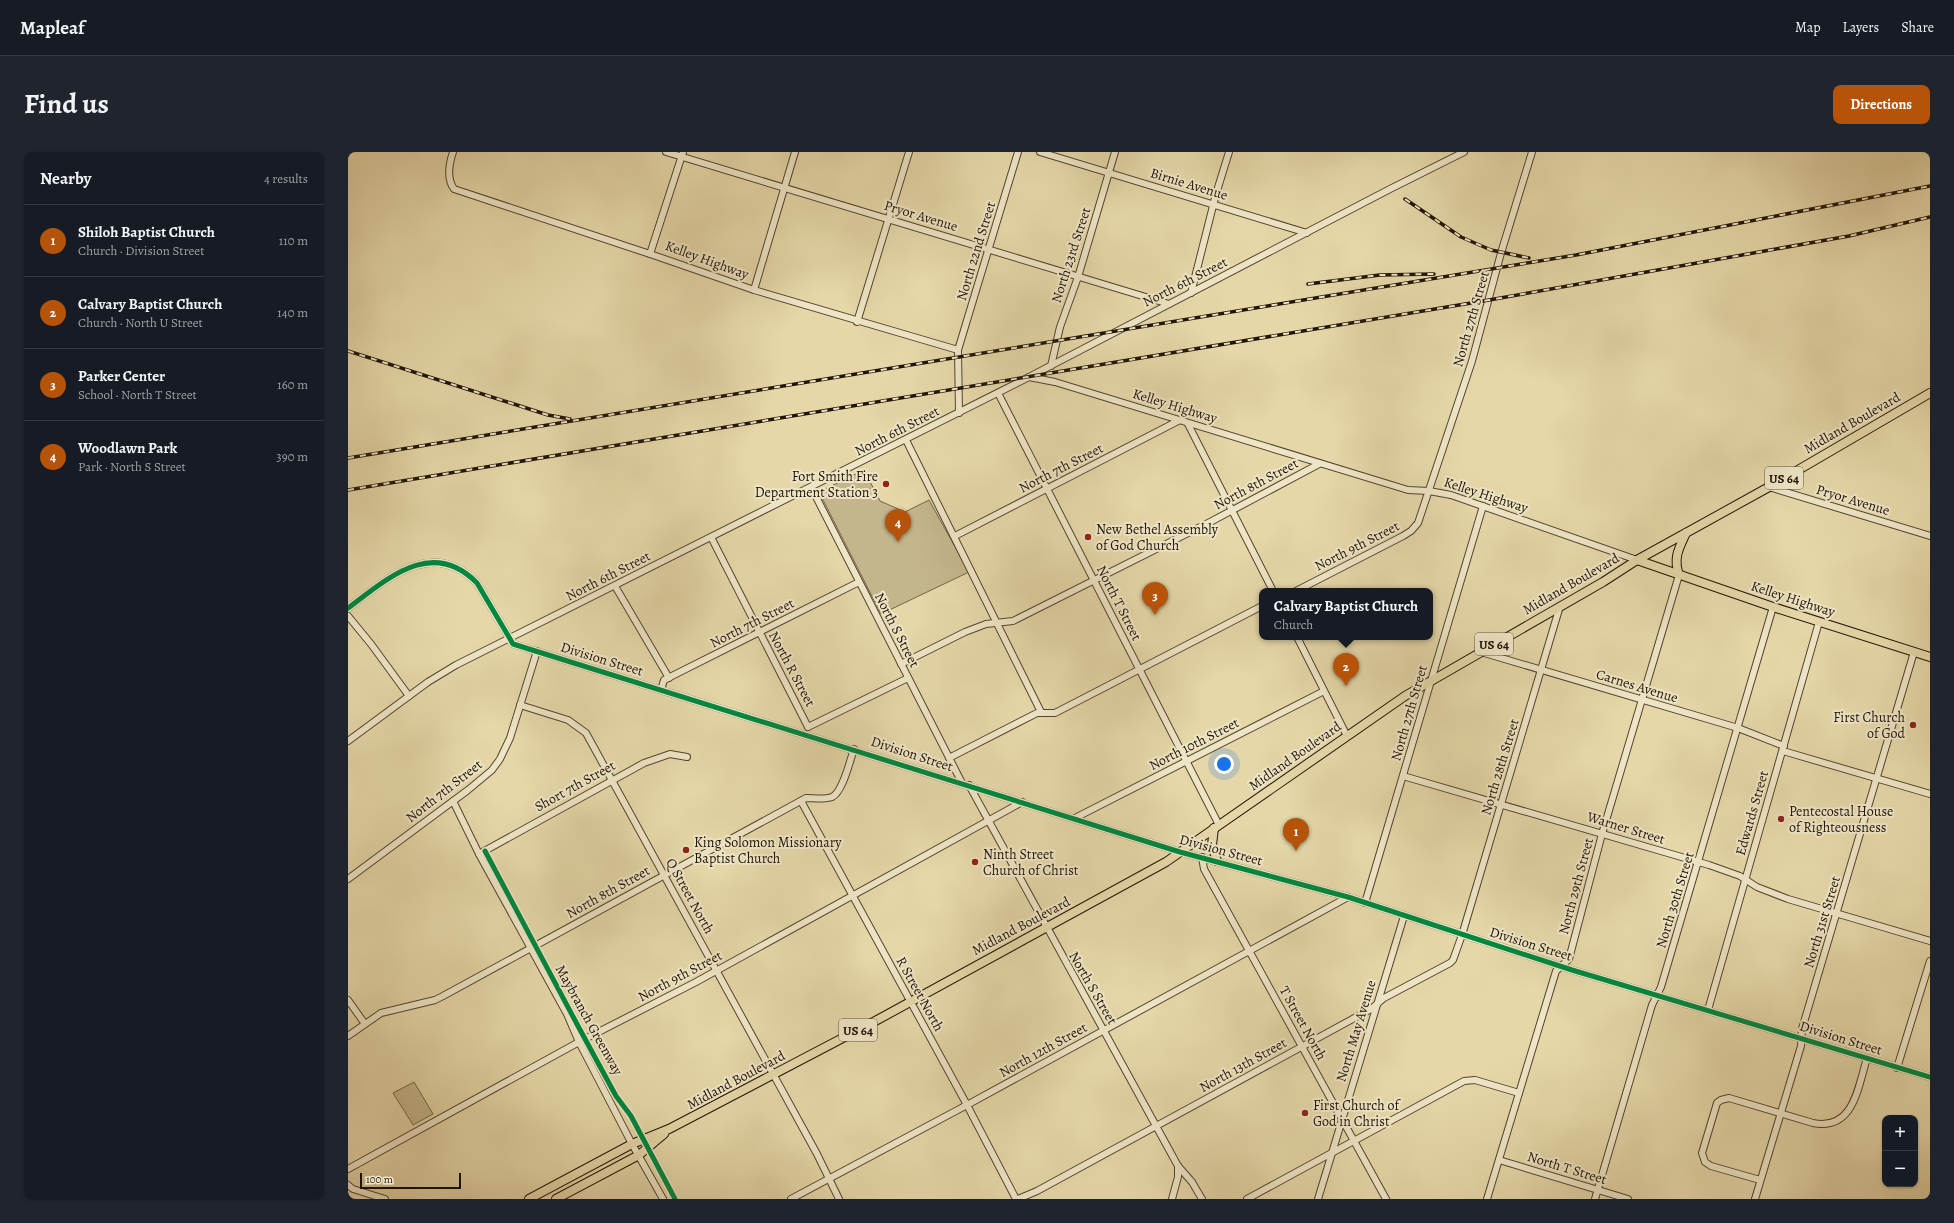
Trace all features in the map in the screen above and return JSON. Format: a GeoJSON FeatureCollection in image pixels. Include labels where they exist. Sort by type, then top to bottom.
{"type":"FeatureCollection","features":[{"type":"Feature","properties":{"kind":"main road","name":"Midland Boulevard"},"geometry":{"type":"LineString","coordinates":[[529,1199],[632,1144],[669,1130],[774,1075],[1166,862],[1405,696],[1431,680],[1637,560],[1769,487],[1930,393]]}},
{"type":"Feature","properties":{"kind":"main road"},"geometry":{"type":"LineString","coordinates":[[1679,575],[1675,565],[1676,557],[1686,533]]}},
{"type":"Feature","properties":{"kind":"main road","name":"Kelley Highway"},"geometry":{"type":"LineString","coordinates":[[1637,560],[1773,607],[1930,657]]}},
{"type":"Feature","properties":{"kind":"main road"},"geometry":{"type":"LineString","coordinates":[[1217,827],[1212,845],[1217,861]]}},
{"type":"Feature","properties":{"kind":"main road","name":"Midland Boulevard"},"geometry":{"type":"LineString","coordinates":[[556,1199],[639,1155],[669,1130]]}},
{"type":"Feature","properties":{"kind":"street","name":"Kelley Highway"},"geometry":{"type":"LineString","coordinates":[[453,152],[450,163],[451,185],[454,189],[754,290],[857,322],[958,350]]}},
{"type":"Feature","properties":{"kind":"street","name":"Pryor Avenue"},"geometry":{"type":"LineString","coordinates":[[666,152],[683,154],[784,187],[1169,304]]}},
{"type":"Feature","properties":{"kind":"street"},"geometry":{"type":"LineString","coordinates":[[754,290],[795,152]]}},
{"type":"Feature","properties":{"kind":"street"},"geometry":{"type":"LineString","coordinates":[[857,322],[908,152]]}},
{"type":"Feature","properties":{"kind":"street","name":"North 22nd Street"},"geometry":{"type":"LineString","coordinates":[[959,412],[958,350],[1018,152]]}},
{"type":"Feature","properties":{"kind":"street","name":"Birnie Avenue"},"geometry":{"type":"LineString","coordinates":[[1040,152],[1307,233]]}},
{"type":"Feature","properties":{"kind":"street","name":"North 23rd Street"},"geometry":{"type":"LineString","coordinates":[[1051,366],[1060,327],[1078,277],[1116,152]]}},
{"type":"Feature","properties":{"kind":"street"},"geometry":{"type":"LineString","coordinates":[[1191,293],[1213,204],[1229,152]]}},
{"type":"Feature","properties":{"kind":"street","name":"North 6th Street"},"geometry":{"type":"LineString","coordinates":[[348,741],[443,672],[906,440],[1464,152]]}},
{"type":"Feature","properties":{"kind":"street","name":"North 27th Street"},"geometry":{"type":"LineString","coordinates":[[1429,491],[1472,361],[1532,152]]}},
{"type":"Feature","properties":{"kind":"street"},"geometry":{"type":"LineString","coordinates":[[650,254],[683,154]]}},
{"type":"Feature","properties":{"kind":"street","name":"Kelley Highway"},"geometry":{"type":"LineString","coordinates":[[1029,377],[1055,382],[1178,421],[1408,490],[1429,491],[1451,495],[1637,560]]}},
{"type":"Feature","properties":{"kind":"street","name":"North T Street"},"geometry":{"type":"LineString","coordinates":[[998,393],[1140,669],[1217,827]]}},
{"type":"Feature","properties":{"kind":"street","name":"North 7th Street"},"geometry":{"type":"LineString","coordinates":[[955,536],[1178,421]]}},
{"type":"Feature","properties":{"kind":"street"},"geometry":{"type":"LineString","coordinates":[[1188,424],[1271,588]]}},
{"type":"Feature","properties":{"kind":"street"},"geometry":{"type":"LineString","coordinates":[[906,440],[955,536],[1041,712]]}},
{"type":"Feature","properties":{"kind":"street","name":"North 8th Street"},"geometry":{"type":"LineString","coordinates":[[901,664],[965,632],[996,622],[1013,621],[1232,510],[1319,464]]}},
{"type":"Feature","properties":{"kind":"street","name":"North S Street"},"geometry":{"type":"LineString","coordinates":[[811,487],[962,783]]}},
{"type":"Feature","properties":{"kind":"street","name":"Pryor Avenue"},"geometry":{"type":"LineString","coordinates":[[1769,487],[1930,536]]}},
{"type":"Feature","properties":{"kind":"street","name":"North 9th Street"},"geometry":{"type":"LineString","coordinates":[[1302,588],[1411,531],[1418,523],[1429,491]]}},
{"type":"Feature","properties":{"kind":"street","name":"North 27th Street"},"geometry":{"type":"LineString","coordinates":[[1365,903],[1483,506]]}},
{"type":"Feature","properties":{"kind":"street","name":"North R Street"},"geometry":{"type":"LineString","coordinates":[[711,537],[759,634],[808,727]]}},
{"type":"Feature","properties":{"kind":"street"},"geometry":{"type":"LineString","coordinates":[[348,608],[386,580],[403,570],[432,562],[450,565],[469,576],[477,583],[509,638]]}},
{"type":"Feature","properties":{"kind":"street","name":"North 29th Street"},"geometry":{"type":"LineString","coordinates":[[1487,1199],[1556,971],[1569,959],[1602,834],[1679,575]]}},
{"type":"Feature","properties":{"kind":"street","name":"North 7th Street"},"geometry":{"type":"LineString","coordinates":[[660,690],[664,680],[759,634],[859,582]]}},
{"type":"Feature","properties":{"kind":"street"},"geometry":{"type":"LineString","coordinates":[[615,586],[669,678]]}},
{"type":"Feature","properties":{"kind":"street","name":"North 28th Street"},"geometry":{"type":"LineString","coordinates":[[1462,935],[1560,606]]}},
{"type":"Feature","properties":{"kind":"street","name":"North 30th Street"},"geometry":{"type":"LineString","coordinates":[[1595,1199],[1652,1005],[1658,995],[1699,862],[1773,607]]}},
{"type":"Feature","properties":{"kind":"street"},"geometry":{"type":"LineString","coordinates":[[949,758],[1041,712],[1050,714],[1055,713],[1259,608]]}},
{"type":"Feature","properties":{"kind":"street"},"geometry":{"type":"LineString","coordinates":[[348,616],[371,644],[409,696]]}},
{"type":"Feature","properties":{"kind":"street","name":"Edwards Street"},"geometry":{"type":"LineString","coordinates":[[1708,1010],[1784,749],[1819,622]]}},
{"type":"Feature","properties":{"kind":"street","name":"Division Street"},"geometry":{"type":"LineString","coordinates":[[509,638],[513,644],[806,734],[1180,852],[1348,897],[1561,966],[1930,1077]]}},
{"type":"Feature","properties":{"kind":"street"},"geometry":{"type":"LineString","coordinates":[[1298,640],[1347,736]]}},
{"type":"Feature","properties":{"kind":"street","name":"North 7th Street"},"geometry":{"type":"LineString","coordinates":[[348,879],[453,801],[485,776],[496,765],[510,738],[537,651]]}},
{"type":"Feature","properties":{"kind":"street","name":"Carnes Avenue"},"geometry":{"type":"LineString","coordinates":[[1481,652],[1738,728],[1784,749],[1877,779],[1930,794]]}},
{"type":"Feature","properties":{"kind":"street","name":"North 31st Street"},"geometry":{"type":"LineString","coordinates":[[1755,1199],[1802,1039],[1802,1029],[1914,652]]}},
{"type":"Feature","properties":{"kind":"street"},"geometry":{"type":"LineString","coordinates":[[806,734],[808,727],[908,678]]}},
{"type":"Feature","properties":{"kind":"street","name":"North 10th Street"},"geometry":{"type":"LineString","coordinates":[[1075,818],[1324,691]]}},
{"type":"Feature","properties":{"kind":"street","name":"Q Street North"},"geometry":{"type":"LineString","coordinates":[[520,705],[568,720],[583,730],[717,970],[817,1154],[839,1199]]}},
{"type":"Feature","properties":{"kind":"street","name":"North 8th Street"},"geometry":{"type":"LineString","coordinates":[[348,1036],[381,1013],[439,998],[806,798],[826,798],[835,795],[842,784],[854,749]]}},
{"type":"Feature","properties":{"kind":"street","name":"Short 7th Street"},"geometry":{"type":"LineString","coordinates":[[479,854],[612,780],[660,756],[670,754],[687,757]]}},
{"type":"Feature","properties":{"kind":"street","name":"Warner Street"},"geometry":{"type":"LineString","coordinates":[[1403,776],[1699,862],[1740,876],[1774,894],[1930,940]]}},
{"type":"Feature","properties":{"kind":"street","name":"North S Street"},"geometry":{"type":"LineString","coordinates":[[969,786],[1045,927],[1178,1166],[1192,1182],[1202,1199]]}},
{"type":"Feature","properties":{"kind":"street"},"geometry":{"type":"LineString","coordinates":[[453,801],[479,854],[566,1014],[632,1144],[663,1199]]}},
{"type":"Feature","properties":{"kind":"street","name":"R Street North"},"geometry":{"type":"LineString","coordinates":[[801,801],[1017,1199]]}},
{"type":"Feature","properties":{"kind":"street","name":"North 9th Street"},"geometry":{"type":"LineString","coordinates":[[348,1169],[579,1042],[717,970],[853,896],[1022,802]]}},
{"type":"Feature","properties":{"kind":"street","name":"T Street North"},"geometry":{"type":"LineString","coordinates":[[1202,857],[1204,869],[1386,1199]]}},
{"type":"Feature","properties":{"kind":"street","name":"North 12th Street"},"geometry":{"type":"LineString","coordinates":[[791,1199],[967,1105],[1348,897]]}},
{"type":"Feature","properties":{"kind":"street","name":"North May Avenue"},"geometry":{"type":"LineString","coordinates":[[1318,1199],[1404,916]]}},
{"type":"Feature","properties":{"kind":"street","name":"North 13th Street"},"geometry":{"type":"LineString","coordinates":[[1017,1199],[1037,1191],[1371,1009],[1384,998],[1450,964],[1453,960],[1462,935]]}},
{"type":"Feature","properties":{"kind":"street"},"geometry":{"type":"LineString","coordinates":[[1897,1068],[1930,961]]}},
{"type":"Feature","properties":{"kind":"street"},"geometry":{"type":"LineString","coordinates":[[348,1000],[365,1024]]}},
{"type":"Feature","properties":{"kind":"street"},"geometry":{"type":"LineString","coordinates":[[1760,1180],[1711,1166],[1705,1162],[1702,1153],[1715,1107],[1721,1100],[1729,1098],[1819,1125],[1827,1125],[1841,1119],[1846,1115],[1853,1103],[1867,1058]]}},
{"type":"Feature","properties":{"kind":"street"},"geometry":{"type":"LineString","coordinates":[[1248,1199],[1469,1079],[1519,1093]]}},
{"type":"Feature","properties":{"kind":"street","name":"North T Street"},"geometry":{"type":"LineString","coordinates":[[1499,1160],[1628,1199]]}},
{"type":"Feature","properties":{"kind":"street"},"geometry":{"type":"LineString","coordinates":[[1172,1199],[1178,1177],[1178,1166]]}},
{"type":"Feature","properties":{"kind":"street"},"geometry":{"type":"LineString","coordinates":[[348,1185],[353,1189],[385,1199]]}},
{"type":"Feature","properties":{"kind":"shaded area"},"geometry":{"type":"Polygon","coordinates":[[[864,470],[880,501],[905,512],[929,500],[969,572],[881,614],[819,492],[864,470]]]}},
{"type":"Feature","properties":{"kind":"shaded area"},"geometry":{"type":"Polygon","coordinates":[[[414,1082],[433,1114],[413,1125],[393,1093],[414,1082]]]}},
{"type":"Feature","properties":{"kind":"railway"},"geometry":{"type":"LineString","coordinates":[[348,458],[1576,255],[1930,186]]}},
{"type":"Feature","properties":{"kind":"railway"},"geometry":{"type":"LineString","coordinates":[[1405,199],[1461,237],[1491,250],[1529,258]]}},
{"type":"Feature","properties":{"kind":"railway"},"geometry":{"type":"LineString","coordinates":[[348,490],[1489,300],[1849,236],[1930,217]]}},
{"type":"Feature","properties":{"kind":"railway"},"geometry":{"type":"LineString","coordinates":[[1308,284],[1380,275],[1434,274]]}},
{"type":"Feature","properties":{"kind":"railway"},"geometry":{"type":"LineString","coordinates":[[348,351],[548,415],[570,419]]}},
{"type":"Feature","properties":{"kind":"cycle path"},"geometry":{"type":"LineString","coordinates":[[348,608],[378,585],[410,567],[427,563],[443,563],[460,570],[477,583],[513,644],[1180,852],[1348,897],[1572,970],[1930,1077]]}},
{"type":"Feature","properties":{"kind":"cycle path","name":"Maybranch Greenway"},"geometry":{"type":"LineString","coordinates":[[485,851],[616,1096],[631,1116],[675,1199]]}},
{"type":"Feature","properties":{"kind":"place","name":"Fort Smith Fire Department Station 3"},"geometry":{"type":"Point","coordinates":[886,484]}},
{"type":"Feature","properties":{"kind":"place","name":"New Bethel Assembly of God Church"},"geometry":{"type":"Point","coordinates":[1088,537]}},
{"type":"Feature","properties":{"kind":"place","name":"Woodlawn Park"},"geometry":{"type":"Point","coordinates":[898,542]}},
{"type":"Feature","properties":{"kind":"place","name":"Parker Center"},"geometry":{"type":"Point","coordinates":[1155,615]}},
{"type":"Feature","properties":{"kind":"place","name":"Calvary Baptist Church"},"geometry":{"type":"Point","coordinates":[1346,686]}},
{"type":"Feature","properties":{"kind":"place","name":"First Church of God"},"geometry":{"type":"Point","coordinates":[1913,725]}},
{"type":"Feature","properties":{"kind":"place","name":"Pentecostal House of Righteousness"},"geometry":{"type":"Point","coordinates":[1781,819]}},
{"type":"Feature","properties":{"kind":"place","name":"King Solomon Missionary Baptist Church"},"geometry":{"type":"Point","coordinates":[686,850]}},
{"type":"Feature","properties":{"kind":"place","name":"Shiloh Baptist Church"},"geometry":{"type":"Point","coordinates":[1296,851]}},
{"type":"Feature","properties":{"kind":"place","name":"Ninth Street Church of Christ"},"geometry":{"type":"Point","coordinates":[975,862]}},
{"type":"Feature","properties":{"kind":"place","name":"First Church of God in Christ"},"geometry":{"type":"Point","coordinates":[1305,1113]}}]}
